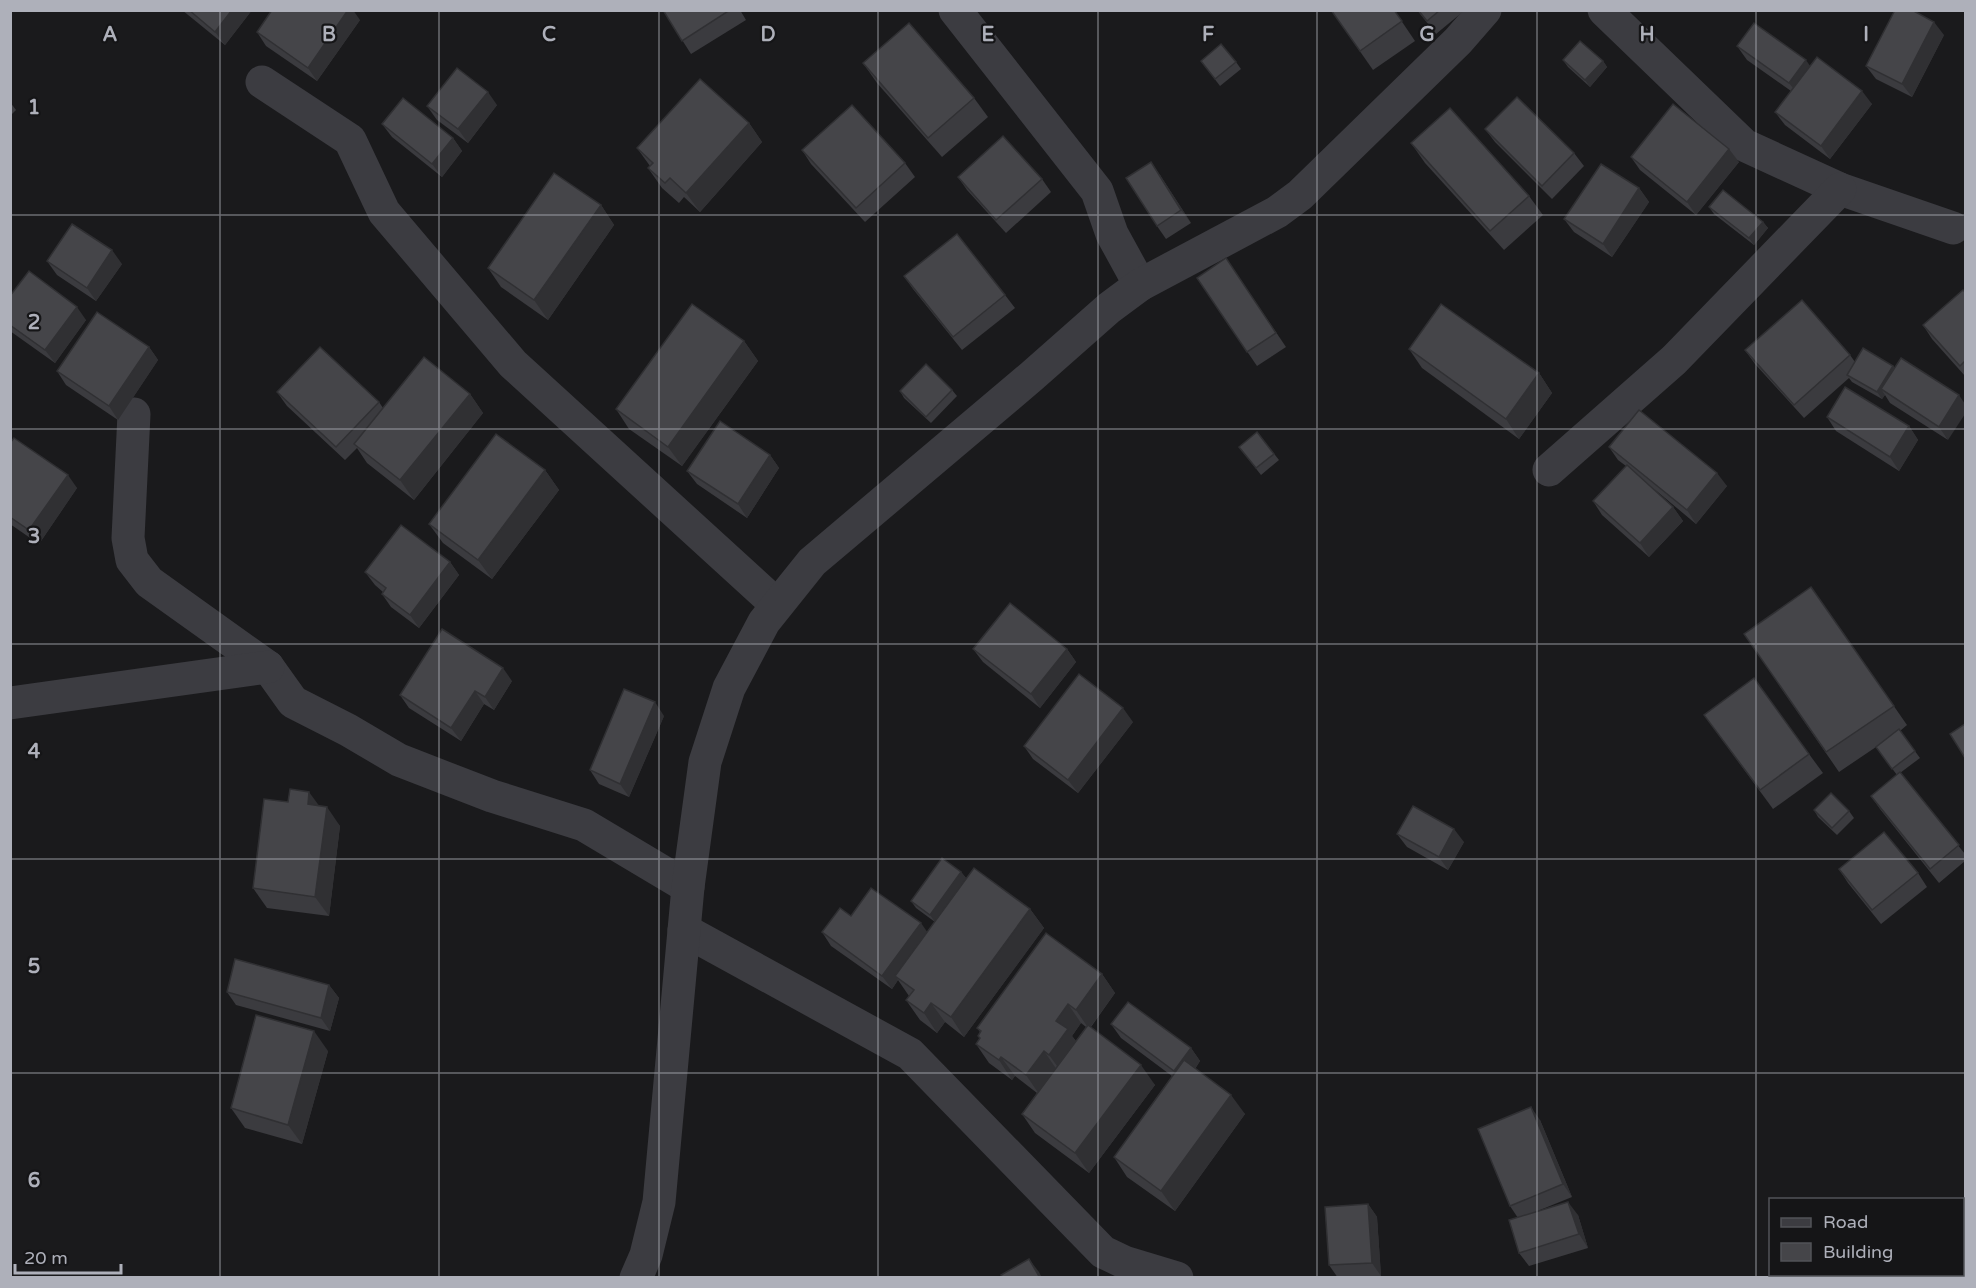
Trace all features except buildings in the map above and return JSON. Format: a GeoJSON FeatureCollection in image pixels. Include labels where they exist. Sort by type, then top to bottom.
{"type":"FeatureCollection","features":[{"type":"Feature","properties":{"kind":"street"},"geometry":{"type":"LineString","coordinates":[[955,10],[1097,191],[1112,234],[1140,285]]}},
{"type":"Feature","properties":{"kind":"street"},"geometry":{"type":"LineString","coordinates":[[636,1278],[646,1255],[659,1202],[688,887],[705,762],[729,688],[764,622],[812,562],[1032,376],[1108,308],[1140,285],[1277,212],[1300,195],[1458,41],[1485,10]]}},
{"type":"Feature","properties":{"kind":"street"},"geometry":{"type":"LineString","coordinates":[[1604,10],[1744,145],[1840,189],[1953,228]]}},
{"type":"Feature","properties":{"kind":"street"},"geometry":{"type":"LineString","coordinates":[[262,82],[350,140],[384,212],[513,364],[777,605]]}},
{"type":"Feature","properties":{"kind":"street"},"geometry":{"type":"LineString","coordinates":[[1549,470],[1674,360],[1840,189]]}},
{"type":"Feature","properties":{"kind":"street"},"geometry":{"type":"LineString","coordinates":[[134,414],[128,537],[132,560],[149,582],[268,667],[293,702],[348,730],[399,760],[492,796],[584,825],[688,887]]}},
{"type":"Feature","properties":{"kind":"street"},"geometry":{"type":"LineString","coordinates":[[10,703],[268,667]]}},
{"type":"Feature","properties":{"kind":"street"},"geometry":{"type":"LineString","coordinates":[[684,930],[910,1054],[1103,1252],[1124,1262],[1177,1278]]}}]}
